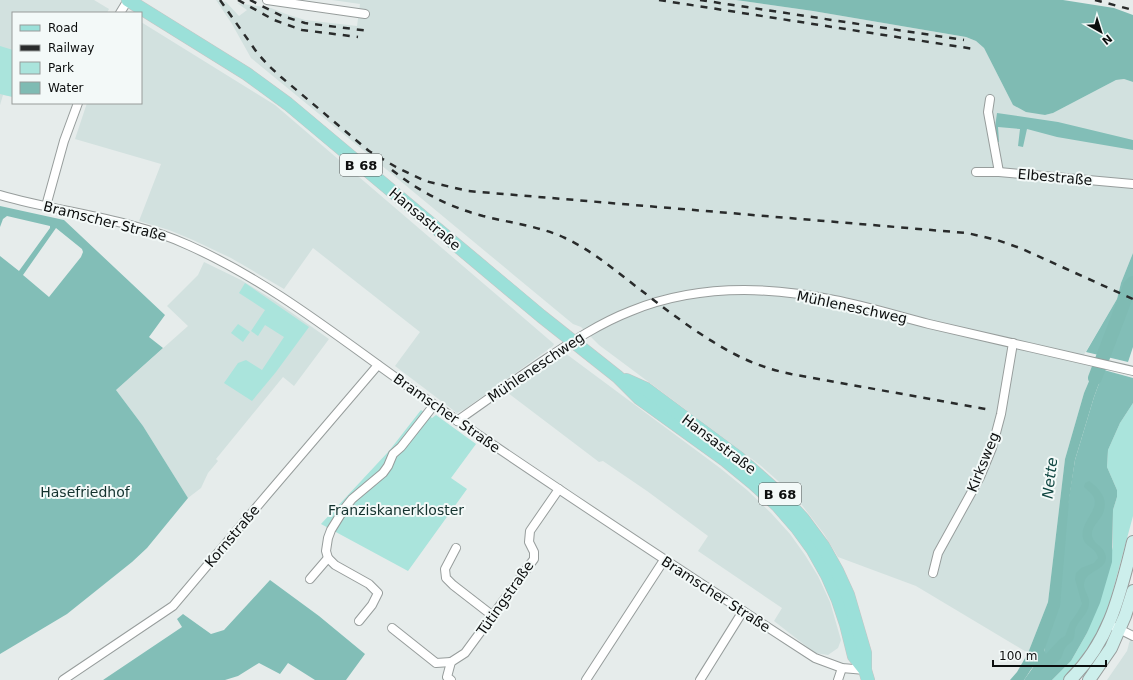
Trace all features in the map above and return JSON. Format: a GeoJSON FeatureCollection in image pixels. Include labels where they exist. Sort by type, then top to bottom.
{"type":"FeatureCollection","features":[{"type":"Feature","properties":{"kind":"main road","name":"Hansastraße"},"geometry":{"type":"LineString","coordinates":[[128,0],[247,74],[288,104],[572,342],[618,377],[640,398],[753,483],[777,505],[797,528],[813,550],[827,575],[840,605],[854,656],[866,675]]}},
{"type":"Feature","properties":{"kind":"main road"},"geometry":{"type":"LineString","coordinates":[[1089,680],[1109,651],[1114,627],[1114,612],[1133,542]]}},
{"type":"Feature","properties":{"kind":"main road"},"geometry":{"type":"LineString","coordinates":[[1070,680],[1114,627],[1133,591]]}},
{"type":"Feature","properties":{"kind":"street"},"geometry":{"type":"LineString","coordinates":[[121,12],[128,0]]}},
{"type":"Feature","properties":{"kind":"street"},"geometry":{"type":"LineString","coordinates":[[267,0],[365,14]]}},
{"type":"Feature","properties":{"kind":"street"},"geometry":{"type":"LineString","coordinates":[[990,99],[988,112],[999,172]]}},
{"type":"Feature","properties":{"kind":"street"},"geometry":{"type":"LineString","coordinates":[[46,206],[64,141],[78,104]]}},
{"type":"Feature","properties":{"kind":"street","name":"Elbestraße"},"geometry":{"type":"LineString","coordinates":[[976,172],[999,172],[1133,184]]}},
{"type":"Feature","properties":{"kind":"street","name":"Bramscher Straße"},"geometry":{"type":"LineString","coordinates":[[0,195],[150,231],[169,237],[246,274],[279,295],[457,421],[664,560],[815,658],[866,675]]}},
{"type":"Feature","properties":{"kind":"street","name":"Mühleneschweg"},"geometry":{"type":"LineString","coordinates":[[457,421],[572,342],[613,319],[637,308],[657,302],[711,292],[754,290],[802,294],[834,300],[928,324],[1133,371]]}},
{"type":"Feature","properties":{"kind":"street","name":"Kirksweg"},"geometry":{"type":"LineString","coordinates":[[933,573],[938,553],[980,477],[992,448],[1001,414],[1013,343]]}},
{"type":"Feature","properties":{"kind":"street","name":"Kornstraße"},"geometry":{"type":"LineString","coordinates":[[63,680],[174,606],[378,365]]}},
{"type":"Feature","properties":{"kind":"street"},"geometry":{"type":"LineString","coordinates":[[359,621],[372,606],[378,593],[369,584],[335,566],[328,558],[326,551],[328,538],[331,530],[344,509],[352,499],[383,473],[393,454],[401,448],[434,405]]}},
{"type":"Feature","properties":{"kind":"street","name":"Tütingstraße"},"geometry":{"type":"LineString","coordinates":[[451,662],[465,653],[534,558],[534,552],[529,542],[530,531],[559,489]]}},
{"type":"Feature","properties":{"kind":"street"},"geometry":{"type":"LineString","coordinates":[[456,548],[445,569],[446,578],[493,616]]}},
{"type":"Feature","properties":{"kind":"street"},"geometry":{"type":"LineString","coordinates":[[310,579],[328,558]]}},
{"type":"Feature","properties":{"kind":"street"},"geometry":{"type":"LineString","coordinates":[[586,680],[664,560]]}},
{"type":"Feature","properties":{"kind":"street"},"geometry":{"type":"LineString","coordinates":[[700,680],[743,611]]}},
{"type":"Feature","properties":{"kind":"street"},"geometry":{"type":"LineString","coordinates":[[1114,627],[1133,636]]}},
{"type":"Feature","properties":{"kind":"street"},"geometry":{"type":"LineString","coordinates":[[392,628],[436,663],[451,662],[447,677],[451,680]]}},
{"type":"Feature","properties":{"kind":"street"},"geometry":{"type":"LineString","coordinates":[[838,680],[842,668]]}},
{"type":"Feature","properties":{"kind":"shaded area"},"geometry":{"type":"Polygon","coordinates":[[[0,0],[94,0],[109,9],[108,12],[12,12],[12,97],[3,95],[0,105],[0,0]]]}},
{"type":"Feature","properties":{"kind":"shaded area"},"geometry":{"type":"Polygon","coordinates":[[[216,0],[226,2],[239,16],[247,10],[237,3],[271,8],[305,20],[357,26],[360,4],[332,0],[736,0],[813,11],[966,37],[976,41],[984,48],[1013,105],[1045,115],[1053,113],[1116,80],[1124,79],[1133,82],[1133,253],[1121,283],[1117,299],[1079,363],[1095,367],[1084,393],[1065,459],[1048,602],[1028,653],[916,586],[838,557],[824,534],[795,496],[760,465],[599,345],[581,327],[573,324],[251,58],[232,24],[216,0]]]}},
{"type":"Feature","properties":{"kind":"shaded area"},"geometry":{"type":"Polygon","coordinates":[[[142,23],[275,105],[554,344],[465,409],[457,413],[395,366],[420,332],[313,248],[284,289],[231,258],[193,240],[169,230],[139,221],[161,164],[75,139],[87,104],[142,104],[142,23]]]}},
{"type":"Feature","properties":{"kind":"shaded area"},"geometry":{"type":"Polygon","coordinates":[[[204,262],[241,280],[275,301],[329,339],[294,386],[283,377],[216,459],[218,461],[208,473],[201,488],[188,498],[143,426],[116,390],[188,326],[167,306],[198,275],[204,262]]]}},
{"type":"Feature","properties":{"kind":"shaded area"},"geometry":{"type":"Polygon","coordinates":[[[565,353],[720,468],[747,490],[771,513],[790,534],[818,576],[830,602],[841,640],[838,648],[828,655],[815,653],[774,621],[782,608],[698,551],[708,536],[603,461],[599,462],[508,393],[565,353]]]}},
{"type":"Feature","properties":{"kind":"shaded area"},"geometry":{"type":"Polygon","coordinates":[[[1133,629],[1133,680],[1107,680],[1127,651],[1133,629]]]}},
{"type":"Feature","properties":{"kind":"green space"},"geometry":{"type":"Polygon","coordinates":[[[0,46],[12,50],[12,97],[0,94],[0,46]]]}},
{"type":"Feature","properties":{"kind":"green space"},"geometry":{"type":"Polygon","coordinates":[[[997,113],[1058,122],[1133,140],[1133,150],[1057,137],[1027,129],[1023,147],[1018,146],[1020,129],[998,127],[999,142],[997,142],[995,127],[997,113]]]}},
{"type":"Feature","properties":{"kind":"green space","name":"Hasefriedhof"},"geometry":{"type":"Polygon","coordinates":[[[0,206],[64,220],[165,315],[149,337],[163,348],[116,390],[143,426],[188,498],[147,548],[132,562],[67,614],[0,654],[0,256],[19,271],[50,226],[7,216],[3,219],[0,227],[0,206]],[[56,228],[23,275],[49,297],[81,257],[83,252],[82,249],[56,228]]]}},
{"type":"Feature","properties":{"kind":"green space"},"geometry":{"type":"Polygon","coordinates":[[[1133,253],[1133,347],[1128,362],[1086,352],[1117,299],[1121,283],[1133,253]]]}},
{"type":"Feature","properties":{"kind":"green space"},"geometry":{"type":"Polygon","coordinates":[[[245,283],[309,327],[276,372],[252,401],[224,383],[238,363],[246,360],[262,370],[284,337],[265,325],[258,336],[251,331],[265,310],[239,293],[245,283]]]}},
{"type":"Feature","properties":{"kind":"green space"},"geometry":{"type":"Polygon","coordinates":[[[238,324],[250,332],[243,342],[231,333],[238,324]]]}},
{"type":"Feature","properties":{"kind":"green space"},"geometry":{"type":"Polygon","coordinates":[[[1104,370],[1133,378],[1133,403],[1120,423],[1108,450],[1107,467],[1117,490],[1117,497],[1113,510],[1112,562],[1100,603],[1087,633],[1071,661],[1052,680],[1024,680],[1044,652],[1075,460],[1094,397],[1104,370]]]}},
{"type":"Feature","properties":{"kind":"green space"},"geometry":{"type":"Polygon","coordinates":[[[1133,403],[1133,516],[1108,609],[1092,643],[1063,680],[1052,680],[1071,661],[1087,633],[1113,547],[1113,510],[1117,497],[1117,490],[1107,467],[1108,450],[1120,423],[1133,403]]]}},
{"type":"Feature","properties":{"kind":"green space","name":"Franziskanerkloster"},"geometry":{"type":"Polygon","coordinates":[[[421,410],[432,418],[436,415],[476,444],[451,478],[467,489],[408,571],[321,524],[389,451],[421,410]]]}},
{"type":"Feature","properties":{"kind":"green space"},"geometry":{"type":"Polygon","coordinates":[[[270,580],[319,616],[365,654],[346,680],[315,680],[288,663],[280,674],[259,663],[238,676],[225,680],[103,680],[182,627],[177,619],[183,614],[211,634],[224,630],[270,580]]]}},
{"type":"Feature","properties":{"kind":"water"},"geometry":{"type":"Polygon","coordinates":[[[736,0],[1063,0],[1114,8],[1133,15],[1133,82],[1124,79],[1116,80],[1053,113],[1045,115],[1026,112],[1013,105],[984,48],[976,41],[966,37],[813,11],[736,0]]]}},
{"type":"Feature","properties":{"kind":"water"},"geometry":{"type":"Polygon","coordinates":[[[1095,367],[1104,370],[1094,397],[1075,460],[1069,500],[1060,606],[1044,651],[1046,654],[1060,639],[1065,636],[1070,623],[1082,604],[1075,579],[1076,573],[1081,568],[1094,563],[1098,558],[1097,554],[1084,541],[1083,538],[1084,527],[1095,501],[1093,496],[1084,487],[1085,483],[1089,481],[1098,488],[1105,501],[1104,512],[1093,528],[1092,536],[1095,542],[1104,551],[1106,558],[1105,562],[1085,580],[1084,586],[1089,600],[1089,607],[1076,627],[1073,640],[1065,648],[1058,662],[1050,665],[1036,665],[1024,680],[1010,680],[1017,672],[1028,653],[1048,602],[1065,459],[1084,393],[1095,367]]]}},
{"type":"Feature","properties":{"kind":"waterway","name":"Nette"},"geometry":{"type":"LineString","coordinates":[[1095,378],[1130,286],[1133,283]]}},
{"type":"Feature","properties":{"kind":"railway"},"geometry":{"type":"LineString","coordinates":[[220,0],[258,54],[281,77],[369,151],[396,167],[425,181],[468,191],[967,233],[997,240],[1020,248],[1133,299]]}},
{"type":"Feature","properties":{"kind":"railway"},"geometry":{"type":"LineString","coordinates":[[238,0],[274,20],[302,30],[358,37]]}},
{"type":"Feature","properties":{"kind":"railway"},"geometry":{"type":"LineString","coordinates":[[250,0],[282,16],[305,23],[369,31]]}},
{"type":"Feature","properties":{"kind":"railway"},"geometry":{"type":"LineString","coordinates":[[659,0],[974,49]]}},
{"type":"Feature","properties":{"kind":"railway"},"geometry":{"type":"LineString","coordinates":[[700,0],[964,40]]}},
{"type":"Feature","properties":{"kind":"railway"},"geometry":{"type":"LineString","coordinates":[[1095,0],[1133,10]]}},
{"type":"Feature","properties":{"kind":"railway"},"geometry":{"type":"LineString","coordinates":[[392,170],[424,192],[458,208],[483,216],[545,230],[575,243],[605,262],[700,334],[749,361],[791,374],[991,410]]}}]}
